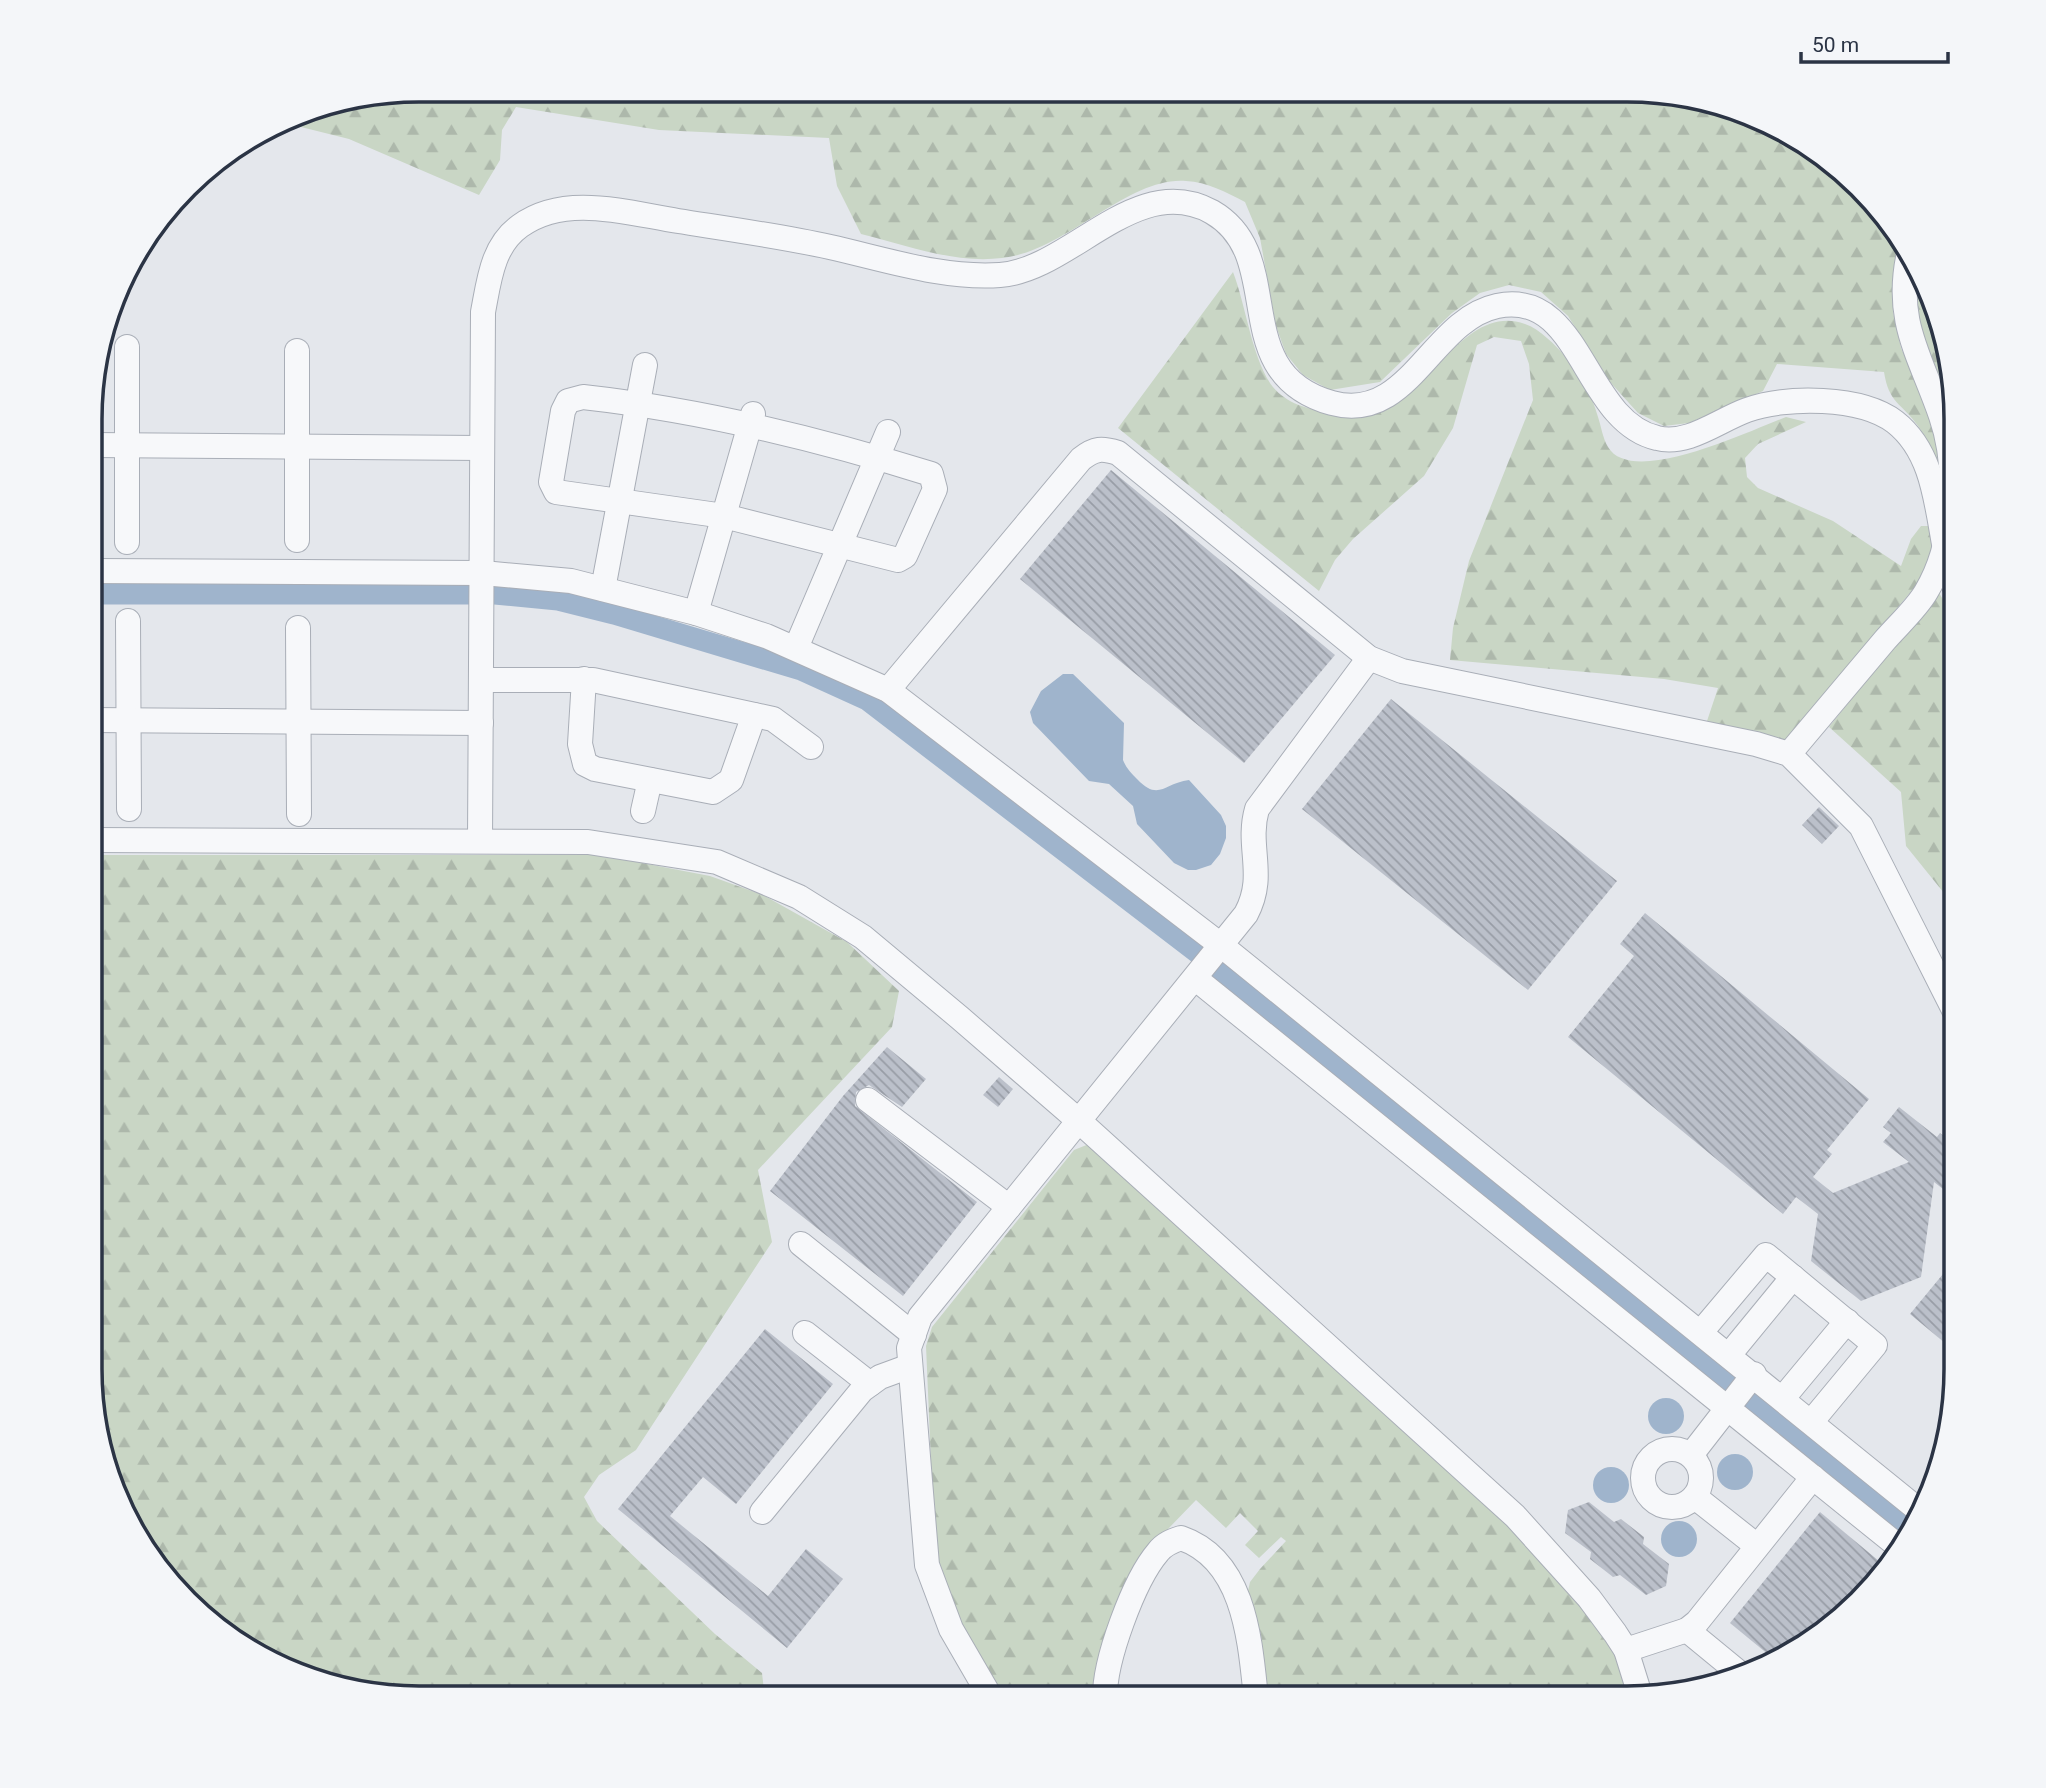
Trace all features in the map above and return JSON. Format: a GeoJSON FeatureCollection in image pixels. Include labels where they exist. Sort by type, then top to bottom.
{"type":"FeatureCollection","features":[{"type":"Feature","properties":{"kind":"street"},"geometry":{"type":"LineString","coordinates":[[480,841],[483,312],[496,256],[519,227],[555,211],[594,207],[809,242],[953,274],[981,276],[1025,271],[1127,214],[1152,204],[1177,203],[1210,211],[1234,230],[1246,249],[1254,276],[1268,350],[1280,371],[1299,389],[1330,403],[1350,406],[1375,402],[1400,388],[1452,331],[1474,314],[1496,306],[1516,304],[1539,311],[1559,324],[1596,388],[1622,419],[1656,438],[1684,438],[1743,411],[1787,402],[1844,402],[1880,413],[1898,424],[1925,462],[1944,546],[1926,593],[1788,754]]}},
{"type":"Feature","properties":{"kind":"street"},"geometry":{"type":"LineString","coordinates":[[1906,268],[1902,295],[1905,314],[1944,428]]}},
{"type":"Feature","properties":{"kind":"street"},"geometry":{"type":"LineString","coordinates":[[127,346],[127,542]]}},
{"type":"Feature","properties":{"kind":"street"},"geometry":{"type":"LineString","coordinates":[[297,351],[297,540]]}},
{"type":"Feature","properties":{"kind":"street"},"geometry":{"type":"LineString","coordinates":[[603,589],[645,365]]}},
{"type":"Feature","properties":{"kind":"street"},"geometry":{"type":"LineString","coordinates":[[583,397],[752,420],[931,474],[935,489],[905,556],[898,560],[888,560],[724,516],[556,492],[552,488],[563,411],[568,401],[583,397]]}},
{"type":"Feature","properties":{"kind":"street"},"geometry":{"type":"LineString","coordinates":[[696,613],[752,420]]}},
{"type":"Feature","properties":{"kind":"street"},"geometry":{"type":"LineString","coordinates":[[796,648],[888,432]]}},
{"type":"Feature","properties":{"kind":"street"},"geometry":{"type":"LineString","coordinates":[[102,445],[481,448]]}},
{"type":"Feature","properties":{"kind":"street"},"geometry":{"type":"LineString","coordinates":[[888,690],[1081,458],[1093,450],[1103,448],[1118,453],[1369,658],[1402,671],[1743,741],[1788,754],[1861,826],[1944,990]]}},
{"type":"Feature","properties":{"kind":"street"},"geometry":{"type":"LineString","coordinates":[[102,571],[483,588],[572,581],[696,613],[796,648],[888,690],[1209,962],[1740,1390],[1813,1477],[1893,1542]]}},
{"type":"Feature","properties":{"kind":"street"},"geometry":{"type":"LineString","coordinates":[[128,621],[129,809]]}},
{"type":"Feature","properties":{"kind":"street"},"geometry":{"type":"LineString","coordinates":[[298,628],[299,814]]}},
{"type":"Feature","properties":{"kind":"street"},"geometry":{"type":"LineString","coordinates":[[984,1686],[951,1629],[927,1565],[909,1348],[920,1317],[1209,962],[1255,897],[1257,863],[1253,824],[1256,809],[1369,658]]}},
{"type":"Feature","properties":{"kind":"street"},"geometry":{"type":"LineString","coordinates":[[482,680],[584,679],[754,715],[785,725],[811,747]]}},
{"type":"Feature","properties":{"kind":"street"},"geometry":{"type":"LineString","coordinates":[[584,679],[580,744],[585,764],[595,769],[706,792],[723,788],[731,780],[754,715]]}},
{"type":"Feature","properties":{"kind":"street"},"geometry":{"type":"LineString","coordinates":[[102,720],[481,723]]}},
{"type":"Feature","properties":{"kind":"street"},"geometry":{"type":"LineString","coordinates":[[643,811],[650,780]]}},
{"type":"Feature","properties":{"kind":"street"},"geometry":{"type":"LineString","coordinates":[[102,840],[588,842],[717,862],[799,897],[863,937],[1079,1121],[1515,1516],[1589,1598],[1626,1650],[1637,1686]]}},
{"type":"Feature","properties":{"kind":"street"},"geometry":{"type":"LineString","coordinates":[[1209,962],[1701,1332],[1729,1355],[1740,1390]]}},
{"type":"Feature","properties":{"kind":"street"},"geometry":{"type":"LineString","coordinates":[[868,1100],[1009,1207]]}},
{"type":"Feature","properties":{"kind":"street"},"geometry":{"type":"LineString","coordinates":[[801,1244],[914,1335]]}},
{"type":"Feature","properties":{"kind":"street"},"geometry":{"type":"LineString","coordinates":[[1701,1332],[1766,1255],[1875,1345],[1812,1421]]}},
{"type":"Feature","properties":{"kind":"street"},"geometry":{"type":"LineString","coordinates":[[1729,1355],[1793,1277]]}},
{"type":"Feature","properties":{"kind":"street"},"geometry":{"type":"LineString","coordinates":[[1783,1398],[1847,1321]]}},
{"type":"Feature","properties":{"kind":"street"},"geometry":{"type":"LineString","coordinates":[[805,1333],[870,1384]]}},
{"type":"Feature","properties":{"kind":"street"},"geometry":{"type":"LineString","coordinates":[[762,1512],[870,1384],[910,1366]]}},
{"type":"Feature","properties":{"kind":"street"},"geometry":{"type":"LineString","coordinates":[[1740,1390],[1783,1398],[1914,1505]]}},
{"type":"Feature","properties":{"kind":"street"},"geometry":{"type":"LineString","coordinates":[[1691,1455],[1740,1390]]}},
{"type":"Feature","properties":{"kind":"street"},"geometry":{"type":"LineString","coordinates":[[1674,1448],[1691,1455],[1701,1470],[1700,1489],[1695,1497],[1680,1507],[1661,1506],[1654,1501],[1644,1485],[1645,1467],[1656,1453],[1674,1448]]}},
{"type":"Feature","properties":{"kind":"street"},"geometry":{"type":"LineString","coordinates":[[1626,1650],[1687,1630],[1698,1622],[1813,1477]]}},
{"type":"Feature","properties":{"kind":"street"},"geometry":{"type":"LineString","coordinates":[[1695,1497],[1757,1546]]}},
{"type":"Feature","properties":{"kind":"street"},"geometry":{"type":"LineString","coordinates":[[1107,1686],[1113,1648],[1135,1594],[1157,1552],[1167,1543],[1181,1538],[1209,1555],[1230,1580],[1250,1644],[1255,1686]]}},
{"type":"Feature","properties":{"kind":"street"},"geometry":{"type":"LineString","coordinates":[[1687,1630],[1730,1670]]}},
{"type":"Feature","properties":{"kind":"green space"},"geometry":{"type":"Polygon","coordinates":[[[398,102],[1648,102],[1710,112],[1768,134],[1804,155],[1852,194],[1891,242],[1900,258],[1893,312],[1901,348],[1941,436],[1938,477],[1925,438],[1912,418],[1892,397],[1884,372],[1777,364],[1763,391],[1689,423],[1664,426],[1638,413],[1610,382],[1568,316],[1541,292],[1509,285],[1480,293],[1452,313],[1380,382],[1330,390],[1303,375],[1286,354],[1276,326],[1260,238],[1245,202],[1201,183],[1164,183],[1142,190],[1049,243],[1026,253],[984,259],[948,256],[861,234],[837,186],[829,138],[659,130],[516,107],[502,130],[500,160],[479,195],[349,139],[297,126],[336,112],[398,102]]]}},
{"type":"Feature","properties":{"kind":"green space"},"geometry":{"type":"Polygon","coordinates":[[[1233,272],[1263,371],[1275,390],[1294,403],[1340,414],[1364,415],[1379,412],[1403,399],[1468,336],[1485,326],[1504,321],[1525,324],[1547,338],[1577,371],[1592,400],[1606,444],[1621,458],[1641,461],[1666,459],[1721,443],[1786,417],[1806,422],[1758,444],[1745,458],[1747,477],[1758,488],[1833,521],[1901,566],[1911,539],[1921,526],[1932,526],[1935,538],[1928,571],[1792,735],[1782,742],[1707,721],[1718,688],[1664,679],[1450,660],[1453,628],[1469,561],[1533,400],[1529,364],[1521,341],[1494,337],[1477,345],[1453,428],[1424,476],[1353,539],[1335,560],[1319,591],[1118,428],[1233,272]]]}},
{"type":"Feature","properties":{"kind":"green space"},"geometry":{"type":"Polygon","coordinates":[[[1918,291],[1934,336],[1944,401],[1916,321],[1918,291]]]}},
{"type":"Feature","properties":{"kind":"green space"},"geometry":{"type":"Polygon","coordinates":[[[1938,591],[1944,601],[1944,893],[1906,846],[1901,792],[1829,727],[1938,591]]]}},
{"type":"Feature","properties":{"kind":"green space"},"geometry":{"type":"Polygon","coordinates":[[[102,855],[600,855],[710,876],[763,895],[847,942],[899,991],[892,1027],[758,1170],[772,1242],[636,1450],[599,1475],[584,1497],[597,1521],[715,1634],[762,1673],[764,1686],[377,1684],[336,1676],[278,1654],[242,1633],[209,1608],[180,1579],[155,1546],[134,1510],[112,1452],[104,1411],[102,855]]]}},
{"type":"Feature","properties":{"kind":"green space"},"geometry":{"type":"Polygon","coordinates":[[[1089,1144],[1510,1523],[1573,1595],[1615,1652],[1626,1686],[1267,1686],[1261,1635],[1248,1591],[1250,1582],[1286,1541],[1281,1537],[1259,1558],[1245,1545],[1258,1531],[1240,1513],[1226,1528],[1196,1500],[1142,1556],[1103,1686],[998,1686],[966,1637],[935,1556],[926,1346],[932,1327],[1074,1150],[1089,1144]]]}},
{"type":"Feature","properties":{"kind":"water"},"geometry":{"type":"Polygon","coordinates":[[[1063,674],[1073,674],[1124,723],[1123,760],[1145,786],[1157,790],[1189,780],[1221,815],[1226,826],[1226,838],[1220,854],[1211,865],[1188,870],[1174,863],[1137,824],[1133,806],[1109,784],[1089,781],[1033,723],[1030,712],[1041,691],[1063,674]]]}},
{"type":"Feature","properties":{"kind":"water"},"geometry":{"type":"Polygon","coordinates":[[[1666,1398],[1679,1403],[1684,1416],[1679,1429],[1666,1434],[1653,1429],[1648,1416],[1653,1403],[1666,1398]]]}},
{"type":"Feature","properties":{"kind":"water"},"geometry":{"type":"Polygon","coordinates":[[[1735,1454],[1748,1459],[1753,1472],[1748,1485],[1735,1490],[1722,1485],[1717,1472],[1722,1459],[1735,1454]]]}},
{"type":"Feature","properties":{"kind":"water"},"geometry":{"type":"Polygon","coordinates":[[[1611,1467],[1624,1472],[1629,1485],[1624,1498],[1611,1503],[1598,1498],[1593,1485],[1598,1472],[1611,1467]]]}},
{"type":"Feature","properties":{"kind":"water"},"geometry":{"type":"Polygon","coordinates":[[[1679,1521],[1692,1526],[1697,1539],[1692,1552],[1679,1557],[1666,1552],[1661,1539],[1666,1526],[1679,1521]]]}},
{"type":"Feature","properties":{"kind":"building"},"geometry":{"type":"Polygon","coordinates":[[[1111,470],[1335,655],[1244,763],[1020,579],[1111,470]]]}},
{"type":"Feature","properties":{"kind":"building"},"geometry":{"type":"Polygon","coordinates":[[[1391,699],[1617,881],[1528,990],[1302,809],[1391,699]]]}},
{"type":"Feature","properties":{"kind":"building"},"geometry":{"type":"Polygon","coordinates":[[[1819,807],[1839,826],[1822,844],[1802,825],[1819,807]]]}},
{"type":"Feature","properties":{"kind":"building"},"geometry":{"type":"Polygon","coordinates":[[[1645,913],[1869,1099],[1827,1150],[1832,1154],[1813,1177],[1833,1193],[1909,1162],[1883,1142],[1891,1133],[1883,1127],[1899,1107],[1937,1137],[1940,1133],[1944,1136],[1944,1190],[1934,1182],[1921,1277],[1861,1301],[1811,1261],[1818,1214],[1796,1197],[1783,1214],[1568,1037],[1634,956],[1620,944],[1645,913]]]}},
{"type":"Feature","properties":{"kind":"building"},"geometry":{"type":"Polygon","coordinates":[[[887,1047],[926,1079],[902,1107],[869,1085],[856,1092],[855,1106],[977,1202],[903,1296],[770,1191],[843,1096],[887,1047]]]}},
{"type":"Feature","properties":{"kind":"building"},"geometry":{"type":"Polygon","coordinates":[[[999,1077],[1013,1089],[998,1107],[983,1095],[999,1077]]]}},
{"type":"Feature","properties":{"kind":"building"},"geometry":{"type":"Polygon","coordinates":[[[1944,1273],[1944,1342],[1910,1314],[1944,1273]]]}},
{"type":"Feature","properties":{"kind":"building"},"geometry":{"type":"Polygon","coordinates":[[[765,1329],[833,1384],[736,1504],[703,1477],[670,1516],[768,1596],[806,1549],[843,1579],[787,1648],[618,1509],[765,1329]]]}},
{"type":"Feature","properties":{"kind":"building"},"geometry":{"type":"Polygon","coordinates":[[[1589,1502],[1614,1522],[1621,1519],[1644,1537],[1643,1544],[1669,1564],[1666,1586],[1646,1595],[1620,1575],[1613,1577],[1590,1559],[1591,1552],[1565,1533],[1568,1510],[1589,1502]]]}},
{"type":"Feature","properties":{"kind":"building"},"geometry":{"type":"Polygon","coordinates":[[[1820,1512],[1879,1561],[1837,1608],[1804,1633],[1768,1654],[1730,1623],[1820,1512]]]}},
{"type":"Feature","properties":{"kind":"waterway"},"geometry":{"type":"LineString","coordinates":[[102,594],[495,594],[558,600],[801,670],[867,700],[1221,971],[1904,1524]]}}]}
